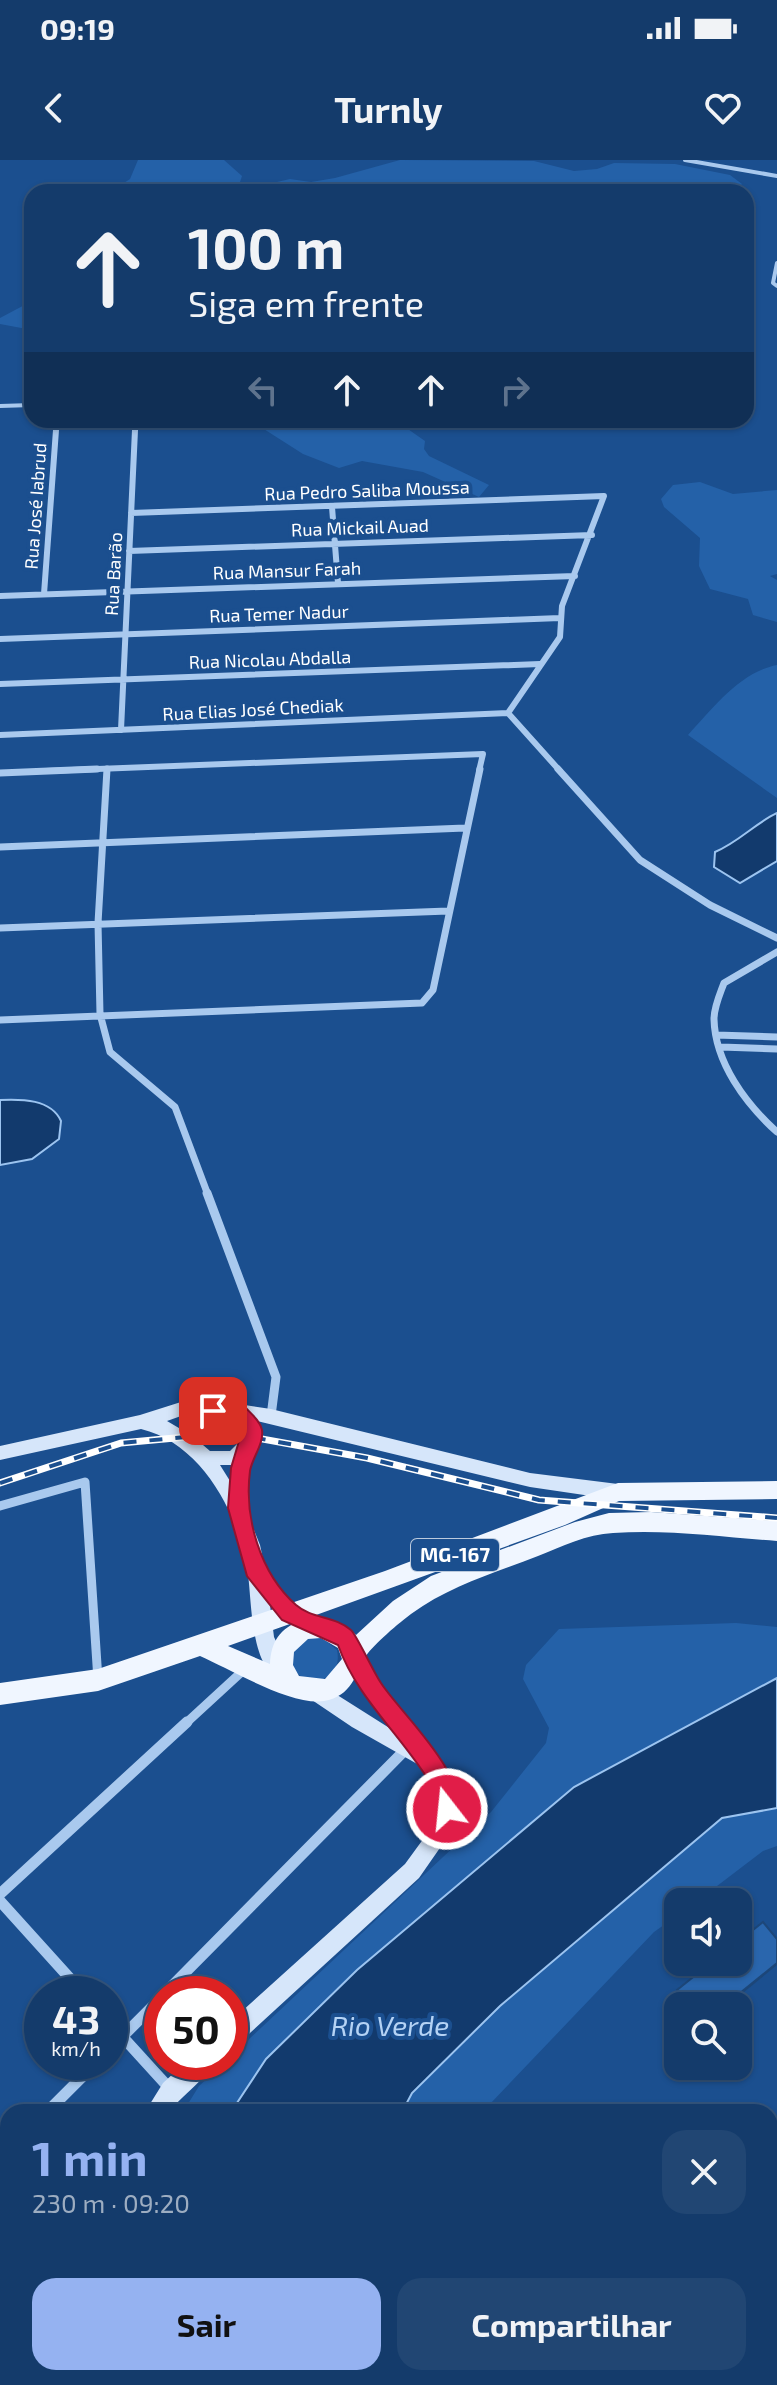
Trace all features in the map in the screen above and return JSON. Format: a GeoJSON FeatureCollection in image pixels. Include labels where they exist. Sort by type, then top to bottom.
{"type":"FeatureCollection","features":[{"type":"Feature","properties":{"kind":"main road","name":"MG-167"},"geometry":{"type":"LineString","coordinates":[[0,1694],[98,1680],[203,1646],[557,1518],[618,1492],[777,1490]]}},
{"type":"Feature","properties":{"kind":"main road"},"geometry":{"type":"LineString","coordinates":[[203,1646],[248,1666],[286,1678],[297,1689],[316,1692],[341,1681],[353,1657],[401,1608],[439,1583],[575,1532],[609,1523],[651,1522],[777,1531]]}},
{"type":"Feature","properties":{"kind":"main road","name":"MG-167"},"geometry":{"type":"LineString","coordinates":[[286,1678],[280,1656],[286,1641],[385,1581]]}},
{"type":"Feature","properties":{"kind":"main road"},"geometry":{"type":"LineString","coordinates":[[315,1626],[332,1629],[346,1639],[353,1657]]}},
{"type":"Feature","properties":{"kind":"street"},"geometry":{"type":"LineString","coordinates":[[685,160],[777,176]]}},
{"type":"Feature","properties":{"kind":"street"},"geometry":{"type":"LineString","coordinates":[[777,263],[773,283],[777,286]]}},
{"type":"Feature","properties":{"kind":"street"},"geometry":{"type":"LineString","coordinates":[[0,406],[24,405]]}},
{"type":"Feature","properties":{"kind":"street","name":"Rua José Iabrud"},"geometry":{"type":"LineString","coordinates":[[44,594],[56,428]]}},
{"type":"Feature","properties":{"kind":"street","name":"Rua Barão"},"geometry":{"type":"LineString","coordinates":[[121,730],[135,428]]}},
{"type":"Feature","properties":{"kind":"street","name":"Rua Pedro Saliba Moussa"},"geometry":{"type":"LineString","coordinates":[[131,513],[604,496],[592,535]]}},
{"type":"Feature","properties":{"kind":"street"},"geometry":{"type":"LineString","coordinates":[[332,507],[338,583]]}},
{"type":"Feature","properties":{"kind":"street"},"geometry":{"type":"LineString","coordinates":[[592,535],[560,618],[560,637],[508,713],[640,860],[710,905],[777,938]]}},
{"type":"Feature","properties":{"kind":"street","name":"Rua Mickail Auad"},"geometry":{"type":"LineString","coordinates":[[129,551],[592,535]]}},
{"type":"Feature","properties":{"kind":"street","name":"Rua Mansur Farah"},"geometry":{"type":"LineString","coordinates":[[0,596],[575,576]]}},
{"type":"Feature","properties":{"kind":"street","name":"Rua Temer Nadur"},"geometry":{"type":"LineString","coordinates":[[0,639],[560,618]]}},
{"type":"Feature","properties":{"kind":"street","name":"Rua Nicolau Abdalla"},"geometry":{"type":"LineString","coordinates":[[0,684],[540,664]]}},
{"type":"Feature","properties":{"kind":"street","name":"Rua Elias José Chediak"},"geometry":{"type":"LineString","coordinates":[[0,735],[508,713]]}},
{"type":"Feature","properties":{"kind":"street"},"geometry":{"type":"LineString","coordinates":[[0,773],[483,754],[433,990],[422,1003],[0,1020]]}},
{"type":"Feature","properties":{"kind":"street"},"geometry":{"type":"LineString","coordinates":[[107,769],[98,923],[100,1014],[110,1052],[175,1107],[276,1377],[271,1416],[232,1458],[201,1453],[165,1427],[140,1422]]}},
{"type":"Feature","properties":{"kind":"street"},"geometry":{"type":"LineString","coordinates":[[0,847],[465,828]]}},
{"type":"Feature","properties":{"kind":"street"},"geometry":{"type":"LineString","coordinates":[[0,928],[448,911]]}},
{"type":"Feature","properties":{"kind":"street"},"geometry":{"type":"LineString","coordinates":[[777,952],[724,983],[714,1016],[716,1035],[735,1082],[777,1132]]}},
{"type":"Feature","properties":{"kind":"street"},"geometry":{"type":"LineString","coordinates":[[716,1035],[777,1037]]}},
{"type":"Feature","properties":{"kind":"street"},"geometry":{"type":"LineString","coordinates":[[721,1047],[777,1049]]}},
{"type":"Feature","properties":{"kind":"street"},"geometry":{"type":"LineString","coordinates":[[0,1453],[140,1422],[181,1409],[237,1412],[271,1416],[530,1480],[618,1492]]}},
{"type":"Feature","properties":{"kind":"street"},"geometry":{"type":"LineString","coordinates":[[213,1411],[195,1424],[191,1436],[238,1508],[258,1576],[265,1647],[286,1678]]}},
{"type":"Feature","properties":{"kind":"street"},"geometry":{"type":"LineString","coordinates":[[237,1412],[249,1421],[252,1439],[241,1468],[238,1508]]}},
{"type":"Feature","properties":{"kind":"street"},"geometry":{"type":"LineString","coordinates":[[0,1506],[85,1482],[98,1680]]}},
{"type":"Feature","properties":{"kind":"street"},"geometry":{"type":"LineString","coordinates":[[258,1576],[290,1613],[315,1626]]}},
{"type":"Feature","properties":{"kind":"street"},"geometry":{"type":"LineString","coordinates":[[248,2019],[427,1854],[441,1832],[447,1809],[445,1789],[353,1657]]}},
{"type":"Feature","properties":{"kind":"street"},"geometry":{"type":"LineString","coordinates":[[0,1894],[248,1666]]}},
{"type":"Feature","properties":{"kind":"street"},"geometry":{"type":"LineString","coordinates":[[316,1692],[415,1750]]}},
{"type":"Feature","properties":{"kind":"street"},"geometry":{"type":"LineString","coordinates":[[183,1976],[415,1750]]}},
{"type":"Feature","properties":{"kind":"street"},"geometry":{"type":"LineString","coordinates":[[0,1901],[68,1976]]}},
{"type":"Feature","properties":{"kind":"street"},"geometry":{"type":"LineString","coordinates":[[128,2031],[144,2014]]}},
{"type":"Feature","properties":{"kind":"street"},"geometry":{"type":"LineString","coordinates":[[128,2044],[171,2091]]}},
{"type":"Feature","properties":{"kind":"street"},"geometry":{"type":"LineString","coordinates":[[55,2104],[79,2080]]}},
{"type":"Feature","properties":{"kind":"street"},"geometry":{"type":"LineString","coordinates":[[162,2104],[183,2080]]}},
{"type":"Feature","properties":{"kind":"shaded area"},"geometry":{"type":"Polygon","coordinates":[[[138,160],[224,160],[242,176],[239,184],[122,184],[130,179],[138,160]]]}},
{"type":"Feature","properties":{"kind":"shaded area"},"geometry":{"type":"Polygon","coordinates":[[[400,160],[534,161],[574,171],[597,169],[614,163],[675,164],[730,175],[742,184],[268,184],[290,179],[311,182],[335,178],[400,160]]]}},
{"type":"Feature","properties":{"kind":"shaded area"},"geometry":{"type":"Polygon","coordinates":[[[24,305],[24,328],[0,324],[0,318],[24,305]]]}},
{"type":"Feature","properties":{"kind":"shaded area"},"geometry":{"type":"Polygon","coordinates":[[[262,428],[406,428],[425,441],[424,449],[429,456],[489,485],[479,497],[423,472],[362,461],[339,468],[303,454],[262,428]]]}},
{"type":"Feature","properties":{"kind":"shaded area"},"geometry":{"type":"Polygon","coordinates":[[[700,482],[733,494],[777,490],[777,574],[770,576],[777,580],[777,622],[753,615],[748,599],[710,589],[699,566],[700,538],[664,507],[661,499],[673,485],[700,482]]]}},
{"type":"Feature","properties":{"kind":"shaded area"},"geometry":{"type":"Polygon","coordinates":[[[777,665],[777,798],[688,735],[739,683],[777,665]]]}},
{"type":"Feature","properties":{"kind":"shaded area"},"geometry":{"type":"Polygon","coordinates":[[[736,1623],[777,1627],[777,1678],[574,1787],[266,2059],[236,2104],[188,2104],[206,2080],[248,2080],[248,2040],[491,1812],[546,1743],[549,1728],[523,1679],[526,1665],[559,1629],[736,1623]]]}},
{"type":"Feature","properties":{"kind":"shaded area"},"geometry":{"type":"Polygon","coordinates":[[[320,1636],[337,1650],[336,1668],[323,1679],[299,1675],[290,1653],[298,1641],[320,1636]]]}},
{"type":"Feature","properties":{"kind":"shaded area"},"geometry":{"type":"Polygon","coordinates":[[[777,1808],[777,1846],[763,1851],[714,1888],[664,1888],[664,1925],[490,2104],[406,2104],[412,2093],[500,2006],[722,1818],[777,1808]]]}},
{"type":"Feature","properties":{"kind":"water"},"geometry":{"type":"Polygon","coordinates":[[[777,813],[777,861],[740,883],[714,867],[715,852],[777,813]]]}},
{"type":"Feature","properties":{"kind":"water"},"geometry":{"type":"Polygon","coordinates":[[[0,1100],[26,1100],[50,1108],[61,1121],[59,1139],[32,1159],[0,1165],[0,1100]]]}},
{"type":"Feature","properties":{"kind":"water","name":"Rio Verde"},"geometry":{"type":"Polygon","coordinates":[[[777,1678],[777,1808],[722,1818],[500,2006],[412,2093],[406,2104],[236,2104],[266,2059],[357,1970],[574,1787],[777,1678]]]}},
{"type":"Feature","properties":{"kind":"building"},"geometry":{"type":"Polygon","coordinates":[[[763,1922],[777,1939],[777,1963],[741,1992],[678,1992],[677,1990],[694,1976],[752,1976],[752,1931],[763,1922]]]}},
{"type":"Feature","properties":{"kind":"railway"},"geometry":{"type":"LineString","coordinates":[[0,1483],[121,1443],[229,1433],[367,1458],[539,1500],[777,1518]]}},
{"type":"Feature","properties":{"kind":"route"},"geometry":{"type":"LineString","coordinates":[[213,1411],[225,1409],[237,1412],[249,1421],[252,1428],[241,1468],[238,1508],[258,1576],[290,1613],[315,1626],[332,1629],[346,1639],[354,1660],[379,1698],[438,1774],[445,1789],[447,1809]]}}]}
